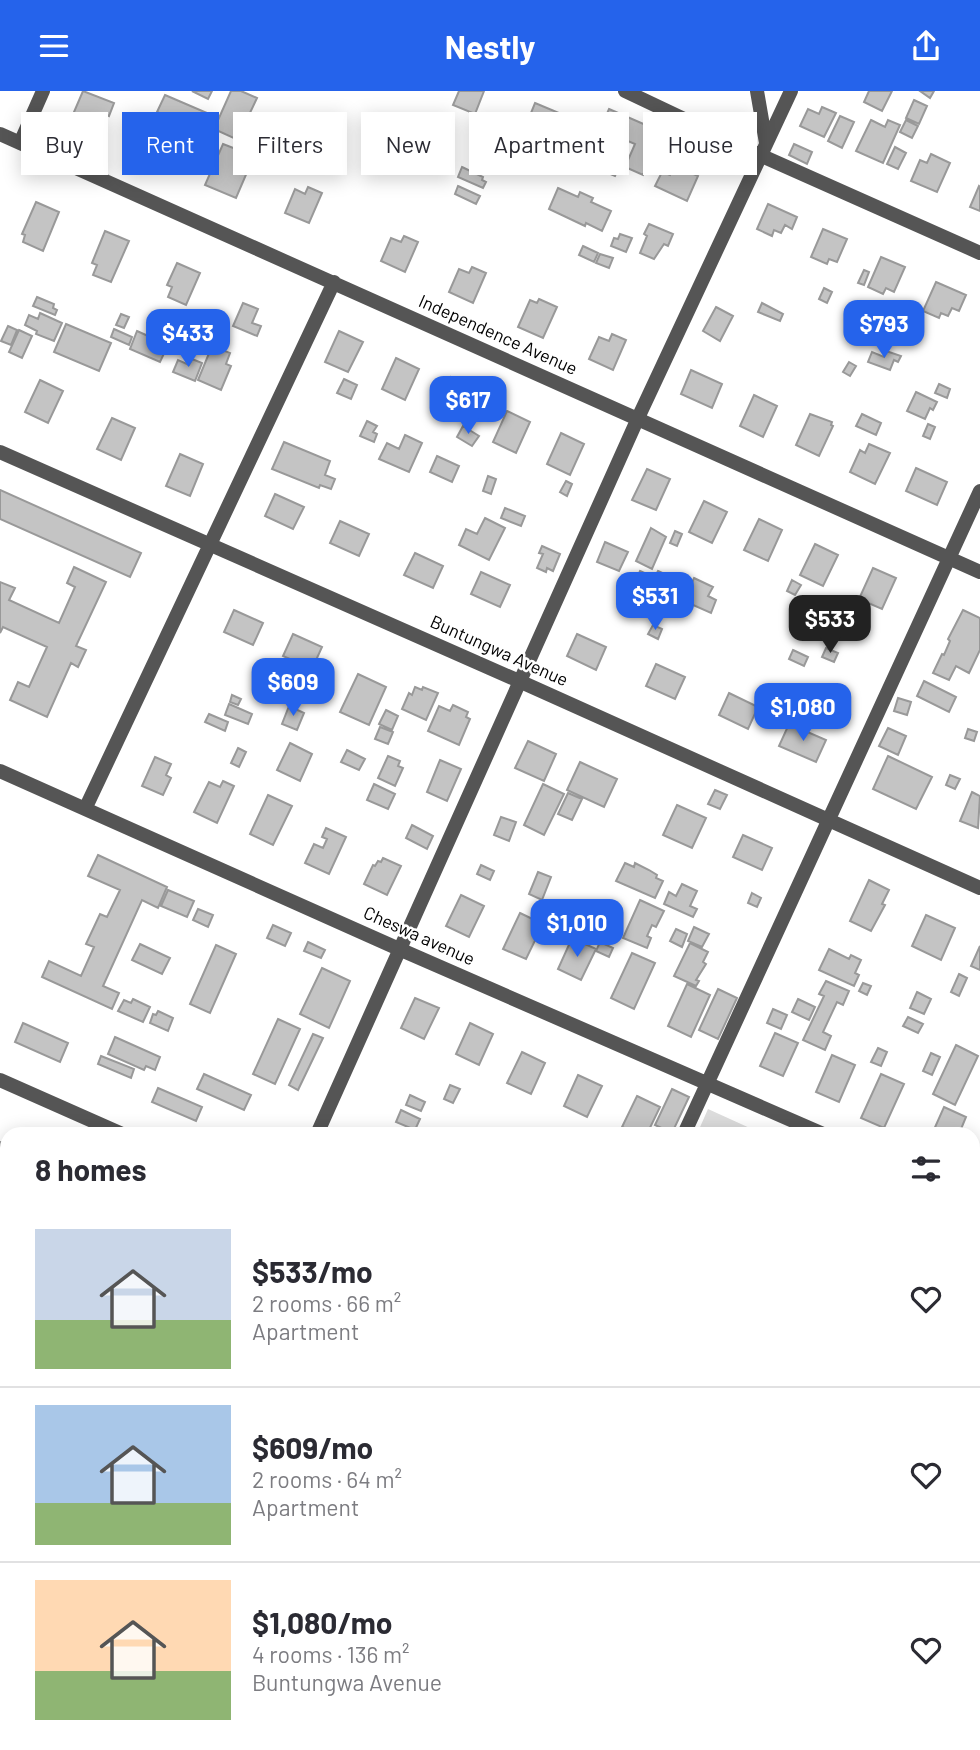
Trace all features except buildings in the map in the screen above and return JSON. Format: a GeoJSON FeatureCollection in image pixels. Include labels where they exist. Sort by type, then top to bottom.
{"type":"FeatureCollection","features":[{"type":"Feature","properties":{"kind":"street"},"geometry":{"type":"LineString","coordinates":[[20,143],[43,91]]}},
{"type":"Feature","properties":{"kind":"street"},"geometry":{"type":"LineString","coordinates":[[625,91],[764,150],[980,253]]}},
{"type":"Feature","properties":{"kind":"street"},"geometry":{"type":"LineString","coordinates":[[757,91],[764,150]]}},
{"type":"Feature","properties":{"kind":"street"},"geometry":{"type":"LineString","coordinates":[[320,1127],[638,418],[791,91]]}},
{"type":"Feature","properties":{"kind":"street","name":"Independence Avenue"},"geometry":{"type":"LineString","coordinates":[[0,134],[980,572]]}},
{"type":"Feature","properties":{"kind":"street"},"geometry":{"type":"LineString","coordinates":[[86,807],[334,282]]}},
{"type":"Feature","properties":{"kind":"street","name":"Buntungwa Avenue"},"geometry":{"type":"LineString","coordinates":[[0,453],[212,544],[980,887]]}},
{"type":"Feature","properties":{"kind":"street"},"geometry":{"type":"LineString","coordinates":[[687,1127],[980,491]]}},
{"type":"Feature","properties":{"kind":"street","name":"Cheswa avenue"},"geometry":{"type":"LineString","coordinates":[[0,771],[807,1127]]}},
{"type":"Feature","properties":{"kind":"street"},"geometry":{"type":"LineString","coordinates":[[0,1080],[106,1127]]}},
{"type":"Feature","properties":{"kind":"shaded area"},"geometry":{"type":"Polygon","coordinates":[[[708,1109],[748,1127],[700,1127],[708,1109]]]}}]}
